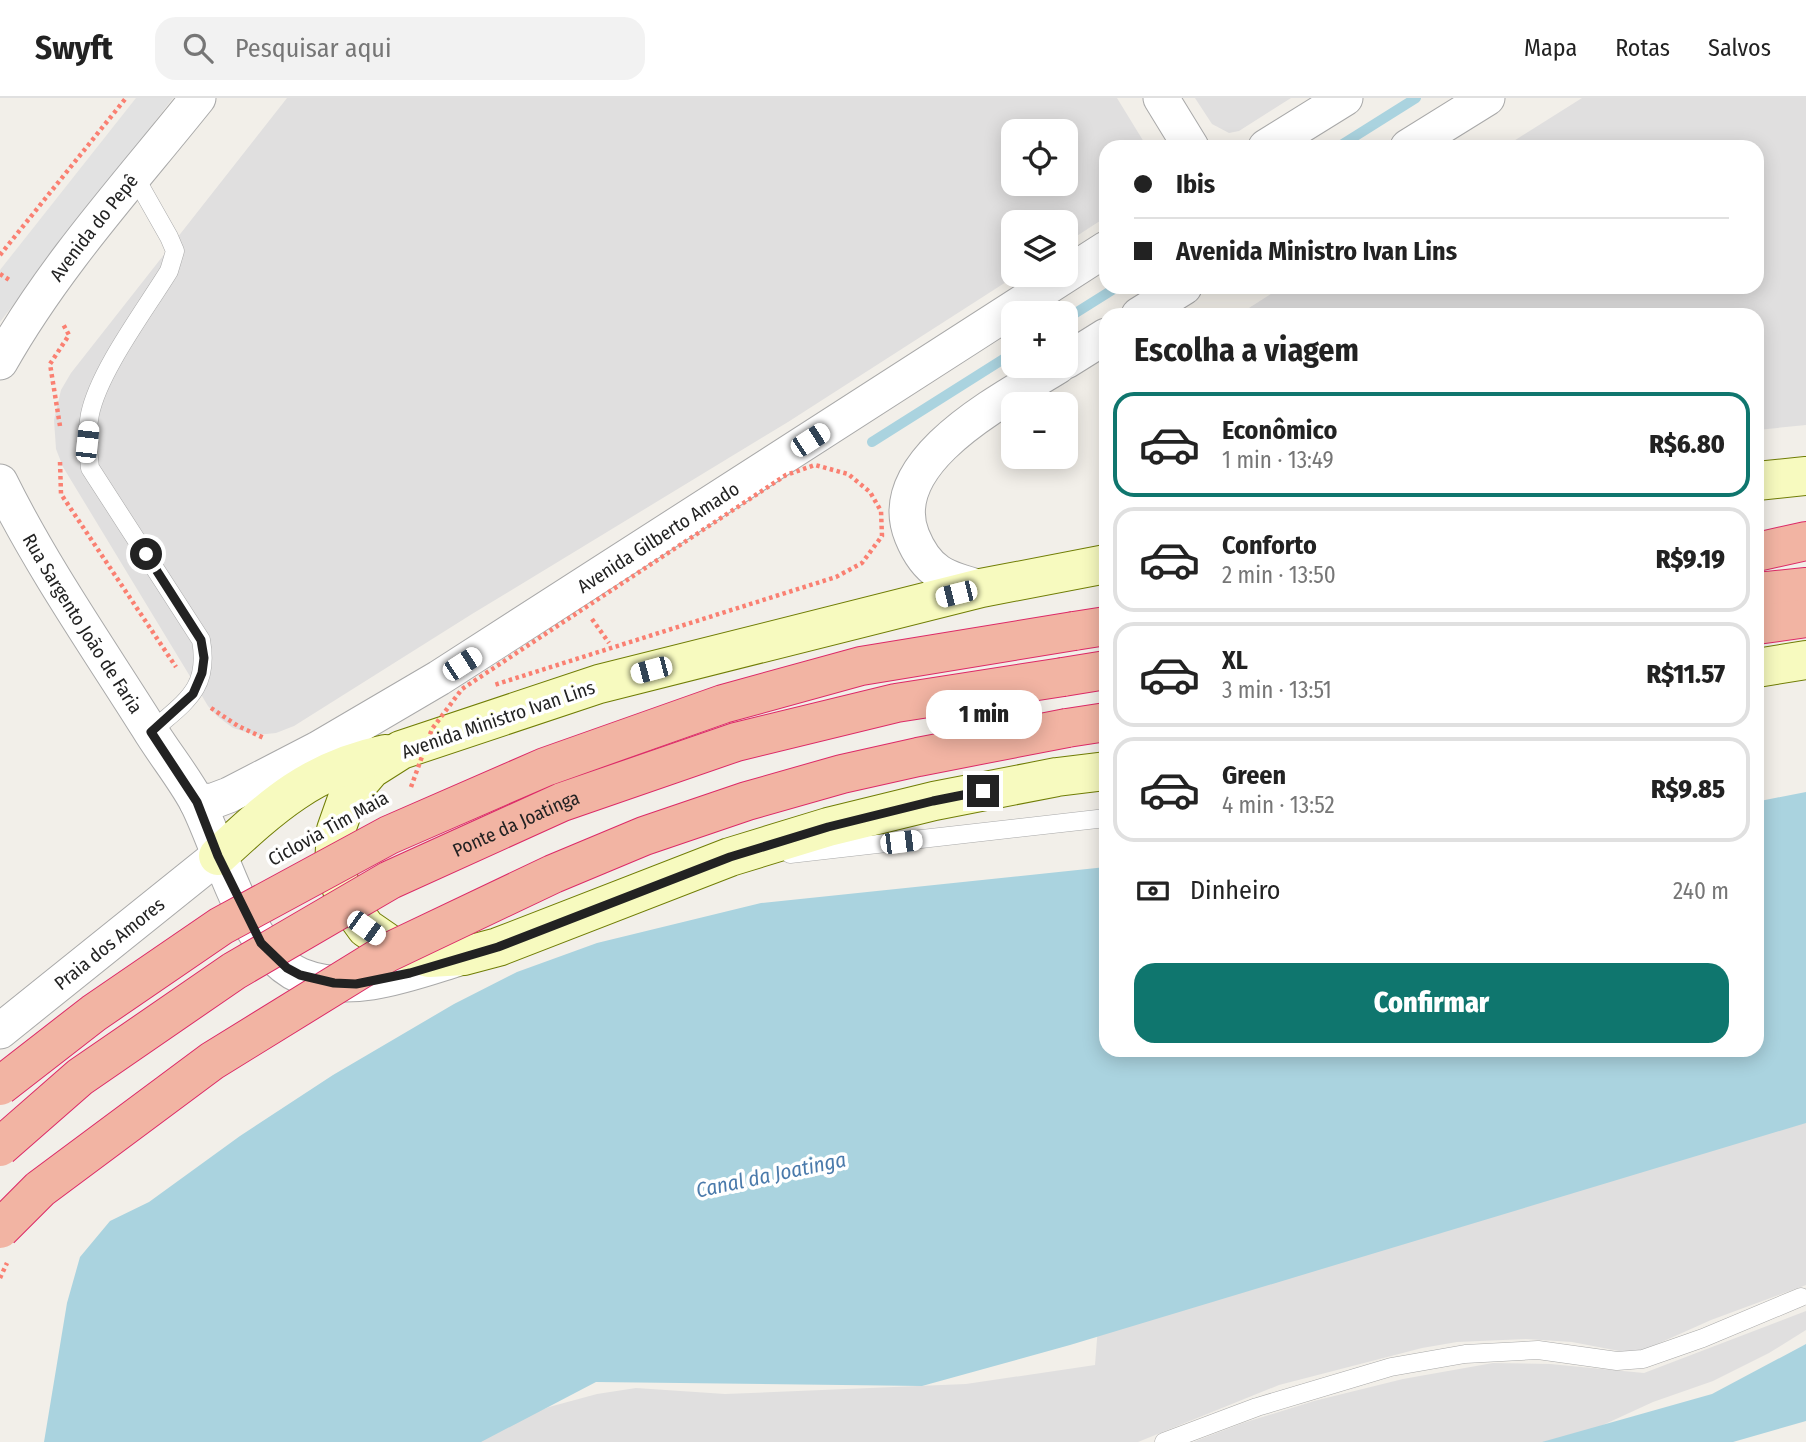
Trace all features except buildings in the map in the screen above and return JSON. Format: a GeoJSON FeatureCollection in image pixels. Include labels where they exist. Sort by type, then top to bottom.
{"type":"FeatureCollection","features":[{"type":"Feature","properties":{"kind":"highway"},"geometry":{"type":"LineString","coordinates":[[1764,535],[1806,539]]}},
{"type":"Feature","properties":{"kind":"highway"},"geometry":{"type":"LineString","coordinates":[[1764,544],[1806,539]]}},
{"type":"Feature","properties":{"kind":"highway"},"geometry":{"type":"LineString","coordinates":[[1764,550],[1806,539]]}},
{"type":"Feature","properties":{"kind":"highway"},"geometry":{"type":"LineString","coordinates":[[1764,591],[1806,587]]}},
{"type":"Feature","properties":{"kind":"highway"},"geometry":{"type":"LineString","coordinates":[[1764,624],[1806,618]]}},
{"type":"Feature","properties":{"kind":"highway","name":"Ponte da Joatinga"},"geometry":{"type":"LineString","coordinates":[[0,1086],[94,1013],[221,926],[389,835],[545,767],[723,704],[861,666],[1090,629]]}},
{"type":"Feature","properties":{"kind":"highway","name":"Ponte da Joatinga"},"geometry":{"type":"LineString","coordinates":[[0,1147],[80,1077],[234,971],[390,880],[562,802],[736,742],[896,702],[1099,671]]}},
{"type":"Feature","properties":{"kind":"highway"},"geometry":{"type":"LineString","coordinates":[[0,1229],[40,1189],[212,1061],[387,953],[553,874],[644,836],[758,798],[892,762],[1099,723]]}},
{"type":"Feature","properties":{"kind":"main road"},"geometry":{"type":"LineString","coordinates":[[1764,480],[1806,476]]}},
{"type":"Feature","properties":{"kind":"main road","name":"Avenida Ministro Ivan Lins"},"geometry":{"type":"LineString","coordinates":[[1099,565],[981,588],[599,684],[401,750],[371,769],[348,796],[336,830],[334,865],[345,899],[366,928],[395,948],[429,958],[464,956],[498,947],[730,857],[828,827],[933,801],[1057,777],[1099,772]]}},
{"type":"Feature","properties":{"kind":"main road"},"geometry":{"type":"LineString","coordinates":[[1764,667],[1806,660]]}},
{"type":"Feature","properties":{"kind":"main road"},"geometry":{"type":"LineString","coordinates":[[218,856],[265,813],[306,783],[359,759],[401,750]]}},
{"type":"Feature","properties":{"kind":"street","name":"Avenida do Pepê"},"geometry":{"type":"LineString","coordinates":[[0,362],[37,301],[198,98]]}},
{"type":"Feature","properties":{"kind":"street"},"geometry":{"type":"LineString","coordinates":[[1161,98],[1187,140]]}},
{"type":"Feature","properties":{"kind":"street"},"geometry":{"type":"LineString","coordinates":[[1277,140],[1345,98]]}},
{"type":"Feature","properties":{"kind":"street"},"geometry":{"type":"LineString","coordinates":[[1419,140],[1487,98]]}},
{"type":"Feature","properties":{"kind":"street","name":"Avenida Gilberto Amado"},"geometry":{"type":"LineString","coordinates":[[197,802],[213,801],[229,795],[318,749],[439,678],[1099,254]]}},
{"type":"Feature","properties":{"kind":"street"},"geometry":{"type":"LineString","coordinates":[[1150,308],[1173,294]]}},
{"type":"Feature","properties":{"kind":"street"},"geometry":{"type":"LineString","coordinates":[[1078,354],[1099,340]]}},
{"type":"Feature","properties":{"kind":"street"},"geometry":{"type":"LineString","coordinates":[[981,588],[946,578],[929,564],[915,544],[907,523],[907,500],[916,477],[968,422],[1039,378]]}},
{"type":"Feature","properties":{"kind":"street","name":"Rua Sargento João de Faria"},"geometry":{"type":"LineString","coordinates":[[0,482],[26,534],[197,802],[218,856],[261,943],[287,968],[300,975],[326,982],[356,984],[410,973],[464,956]]}},
{"type":"Feature","properties":{"kind":"street","name":"Praia dos Amores"},"geometry":{"type":"LineString","coordinates":[[0,1031],[218,856]]}},
{"type":"Feature","properties":{"kind":"lane"},"geometry":{"type":"LineString","coordinates":[[135,177],[175,251],[169,271],[101,381],[90,413],[87,442],[90,468],[201,640],[204,658],[202,673],[193,694],[151,732]]}},
{"type":"Feature","properties":{"kind":"lane"},"geometry":{"type":"LineString","coordinates":[[730,857],[798,854],[1099,819]]}},
{"type":"Feature","properties":{"kind":"lane"},"geometry":{"type":"LineString","coordinates":[[1164,1442],[1257,1407],[1391,1367],[1465,1354],[1538,1350],[1617,1361],[1643,1359],[1703,1338],[1801,1297]]}},
{"type":"Feature","properties":{"kind":"path"},"geometry":{"type":"LineString","coordinates":[[0,255],[126,98]]}},
{"type":"Feature","properties":{"kind":"path","name":"Ciclovia Tim Maia"},"geometry":{"type":"LineString","coordinates":[[411,788],[432,729],[462,689],[786,475],[816,465],[848,474],[870,492],[881,511],[883,536],[862,563],[835,577],[494,685]]}},
{"type":"Feature","properties":{"kind":"path"},"geometry":{"type":"LineString","coordinates":[[588,614],[612,648]]}},
{"type":"Feature","properties":{"kind":"shaded area"},"geometry":{"type":"Polygon","coordinates":[[[136,98],[173,98],[0,322],[0,270],[136,98]]]}},
{"type":"Feature","properties":{"kind":"shaded area"},"geometry":{"type":"Polygon","coordinates":[[[287,98],[1117,98],[1143,140],[1099,140],[1099,222],[1078,235],[1078,210],[1001,210],[1001,285],[788,422],[294,726],[276,733],[256,735],[233,728],[208,706],[63,467],[56,449],[54,420],[61,390],[71,373],[287,98]]]}},
{"type":"Feature","properties":{"kind":"shaded area"},"geometry":{"type":"Polygon","coordinates":[[[1195,98],[1291,98],[1239,131],[1229,133],[1212,124],[1195,98]]]}},
{"type":"Feature","properties":{"kind":"shaded area"},"geometry":{"type":"Polygon","coordinates":[[[1582,98],[1806,98],[1806,425],[1764,429],[1764,308],[1249,308],[1271,294],[1764,294],[1764,140],[1515,140],[1582,98]]]}},
{"type":"Feature","properties":{"kind":"shaded area"},"geometry":{"type":"Polygon","coordinates":[[[1806,1122],[1806,1285],[1711,1320],[1635,1354],[1572,1342],[1526,1339],[1457,1342],[1422,1348],[1279,1385],[1138,1442],[462,1442],[549,1407],[597,1394],[636,1388],[725,1394],[966,1384],[1095,1365],[1098,1326],[1806,1122]]]}},
{"type":"Feature","properties":{"kind":"shaded area"},"geometry":{"type":"Polygon","coordinates":[[[1806,1311],[1806,1330],[1769,1353],[1713,1381],[1653,1402],[1566,1442],[1193,1442],[1314,1401],[1403,1379],[1493,1363],[1550,1364],[1644,1373],[1806,1311]]]}},
{"type":"Feature","properties":{"kind":"water","name":"Canal da Joatinga"},"geometry":{"type":"Polygon","coordinates":[[[1806,792],[1806,1123],[1070,1345],[922,1386],[596,1382],[481,1442],[44,1442],[67,1303],[80,1257],[110,1221],[149,1202],[240,1136],[333,1075],[454,1004],[517,972],[597,943],[761,903],[1099,868],[1099,1057],[1764,1057],[1764,800],[1806,792]]]}},
{"type":"Feature","properties":{"kind":"water"},"geometry":{"type":"Polygon","coordinates":[[[1806,1344],[1806,1421],[1733,1442],[1542,1442],[1712,1394],[1806,1344]]]}},
{"type":"Feature","properties":{"kind":"waterway"},"geometry":{"type":"LineString","coordinates":[[1349,140],[1416,98]]}},
{"type":"Feature","properties":{"kind":"waterway"},"geometry":{"type":"LineString","coordinates":[[1078,311],[1106,294]]}},
{"type":"Feature","properties":{"kind":"waterway"},"geometry":{"type":"LineString","coordinates":[[872,442],[1001,361]]}},
{"type":"Feature","properties":{"kind":"route"},"geometry":{"type":"LineString","coordinates":[[146,554],[201,640],[204,658],[202,673],[193,694],[151,732],[197,802],[218,856],[261,943],[287,968],[317,980],[356,984],[410,973],[498,947],[730,857],[828,827],[983,791]]}}]}
